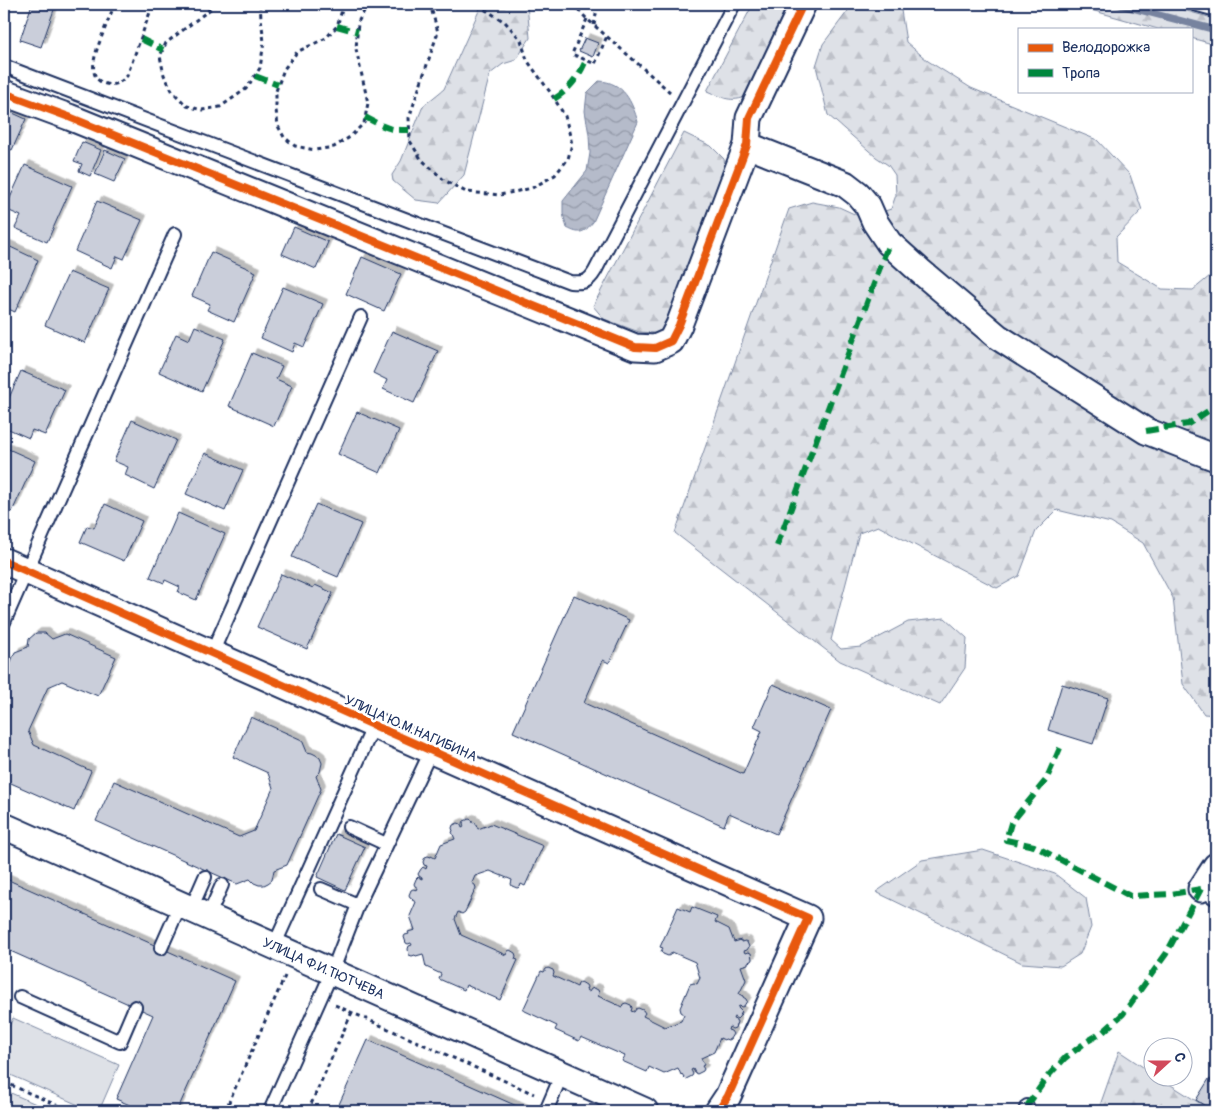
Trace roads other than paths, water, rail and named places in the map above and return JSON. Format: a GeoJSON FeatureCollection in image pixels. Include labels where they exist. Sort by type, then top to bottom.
{"type":"FeatureCollection","features":[{"type":"Feature","properties":{"kind":"street"},"geometry":{"type":"LineString","coordinates":[[4,93],[69,117],[635,346],[655,348],[670,341],[679,325],[747,146],[749,118],[803,4]]}},
{"type":"Feature","properties":{"kind":"street"},"geometry":{"type":"LineString","coordinates":[[747,146],[845,184],[858,194],[868,206],[875,222],[889,243],[998,337],[1146,431],[1216,458]]}},
{"type":"Feature","properties":{"kind":"street","name":"УЛИЦА Ю.М.НАГИБИНА"},"geometry":{"type":"LineString","coordinates":[[4,560],[808,918],[728,1096],[718,1111]]}},
{"type":"Feature","properties":{"kind":"street","name":"УЛИЦА Ф.И.ТЮТЧЕВА"},"geometry":{"type":"LineString","coordinates":[[4,826],[645,1111]]}},
{"type":"Feature","properties":{"kind":"street"},"geometry":{"type":"LineString","coordinates":[[1209,894],[1216,866]]}},
{"type":"Feature","properties":{"kind":"lane"},"geometry":{"type":"LineString","coordinates":[[4,66],[551,275],[570,282],[579,283],[590,279],[595,272],[734,4]]}},
{"type":"Feature","properties":{"kind":"lane"},"geometry":{"type":"LineString","coordinates":[[1194,4],[1216,10]]}},
{"type":"Feature","properties":{"kind":"lane"},"geometry":{"type":"LineString","coordinates":[[4,622],[176,234]]}},
{"type":"Feature","properties":{"kind":"lane"},"geometry":{"type":"LineString","coordinates":[[212,654],[361,317]]}},
{"type":"Feature","properties":{"kind":"lane"},"geometry":{"type":"LineString","coordinates":[[284,951],[374,725]]}},
{"type":"Feature","properties":{"kind":"lane"},"geometry":{"type":"LineString","coordinates":[[270,1111],[332,972],[358,905],[431,751]]}},
{"type":"Feature","properties":{"kind":"lane"},"geometry":{"type":"LineString","coordinates":[[349,827],[386,844]]}},
{"type":"Feature","properties":{"kind":"lane"},"geometry":{"type":"LineString","coordinates":[[193,910],[205,877]]}},
{"type":"Feature","properties":{"kind":"lane"},"geometry":{"type":"LineString","coordinates":[[161,948],[193,910],[222,885]]}},
{"type":"Feature","properties":{"kind":"lane"},"geometry":{"type":"LineString","coordinates":[[321,889],[358,905]]}},
{"type":"Feature","properties":{"kind":"lane"},"geometry":{"type":"LineString","coordinates":[[20,997],[120,1042],[135,1007]]}},
{"type":"Feature","properties":{"kind":"lane"},"geometry":{"type":"LineString","coordinates":[[548,1106],[562,1074]]}},
{"type":"Feature","properties":{"kind":"water"},"geometry":{"type":"Polygon","coordinates":[[[599,81],[615,85],[626,94],[638,122],[593,222],[584,231],[575,232],[567,228],[563,214],[563,201],[587,171],[590,153],[585,111],[587,93],[599,81]]]}},
{"type":"Feature","properties":{"kind":"waterway"},"geometry":{"type":"LineString","coordinates":[[1117,4],[1216,30]]}}]}
